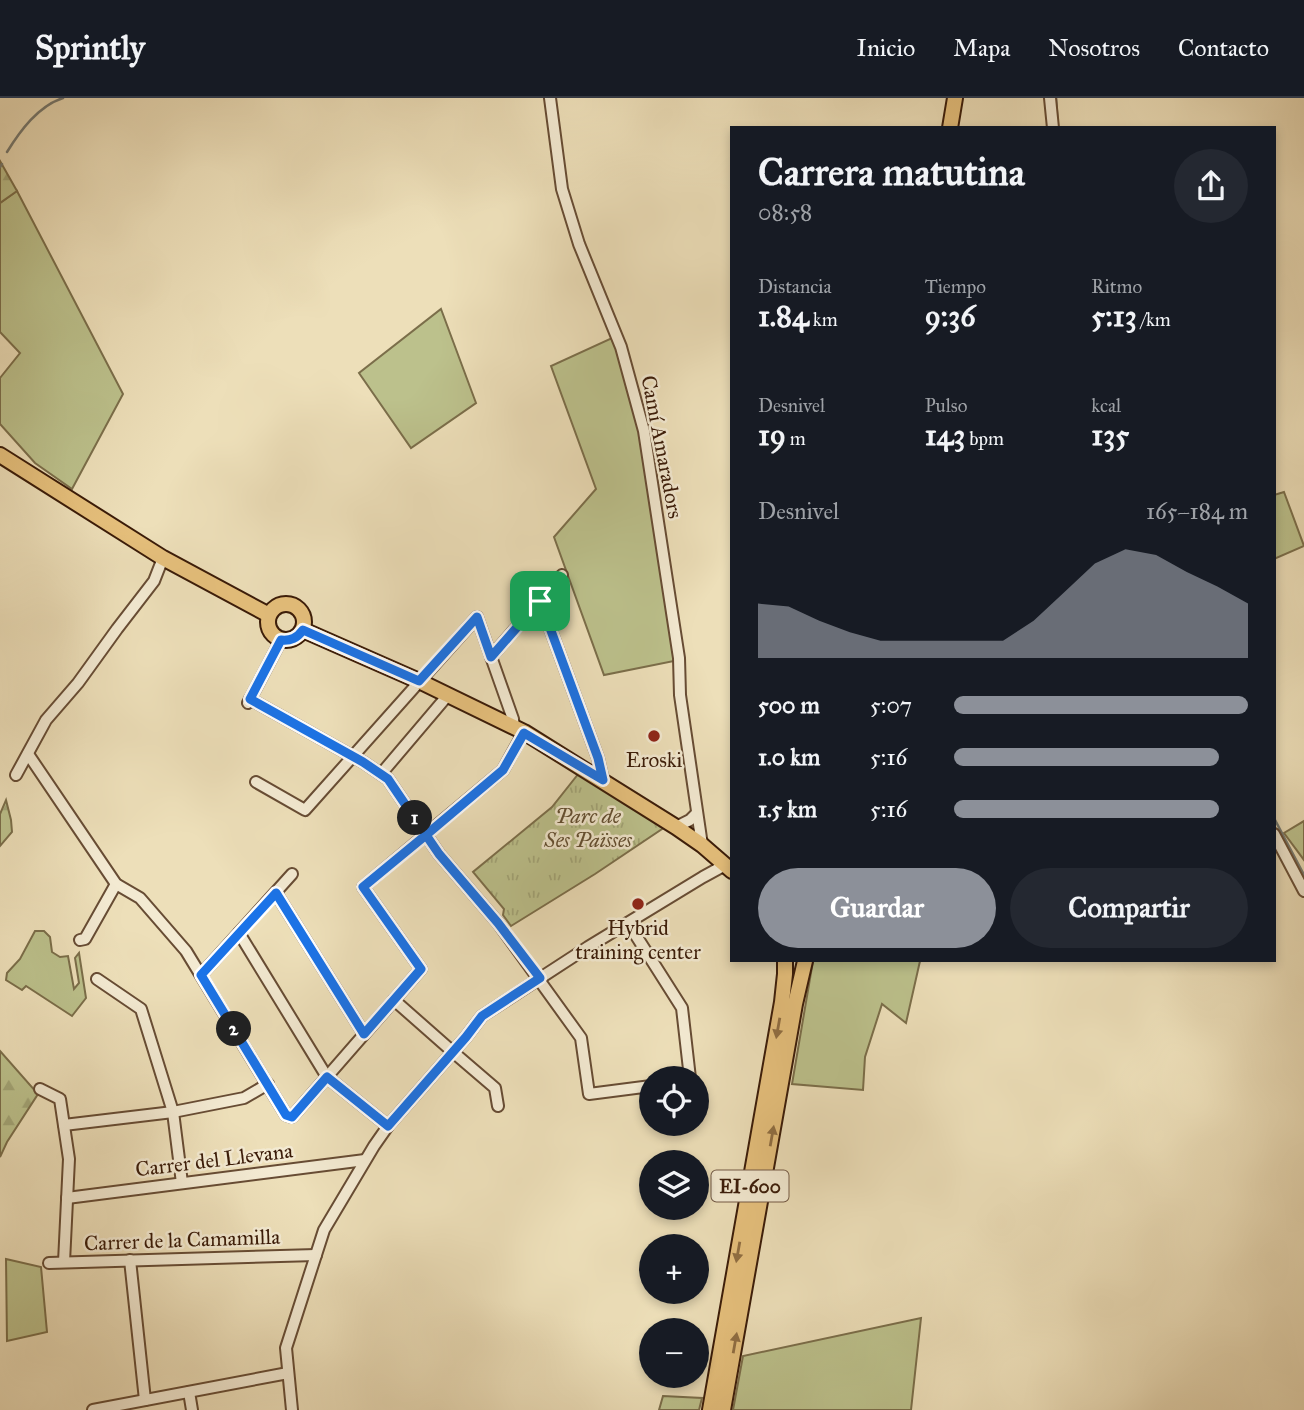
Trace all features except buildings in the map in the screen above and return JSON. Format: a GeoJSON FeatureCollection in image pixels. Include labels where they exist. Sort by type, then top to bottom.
{"type":"FeatureCollection","features":[{"type":"Feature","properties":{"kind":"main road"},"geometry":{"type":"LineString","coordinates":[[950,126],[955,98]]}},
{"type":"Feature","properties":{"kind":"main road"},"geometry":{"type":"LineString","coordinates":[[0,455],[163,558],[269,615]]}},
{"type":"Feature","properties":{"kind":"main road"},"geometry":{"type":"LineString","coordinates":[[284,604],[296,607],[303,617],[303,630],[288,641],[276,638],[268,628],[269,615],[277,606],[284,604]]}},
{"type":"Feature","properties":{"kind":"main road"},"geometry":{"type":"LineString","coordinates":[[303,630],[419,681],[519,730],[676,827],[728,868]]}},
{"type":"Feature","properties":{"kind":"main road","name":"EI-600"},"geometry":{"type":"LineString","coordinates":[[710,1410],[782,1002],[785,962]]}},
{"type":"Feature","properties":{"kind":"main road","name":"EI-600"},"geometry":{"type":"LineString","coordinates":[[723,1410],[805,962]]}},
{"type":"Feature","properties":{"kind":"street","name":"Camí Amaradors"},"geometry":{"type":"LineString","coordinates":[[550,98],[562,189],[579,244],[621,347],[644,432],[679,658],[680,695],[702,845]]}},
{"type":"Feature","properties":{"kind":"street"},"geometry":{"type":"LineString","coordinates":[[1050,98],[1053,126]]}},
{"type":"Feature","properties":{"kind":"street"},"geometry":{"type":"LineString","coordinates":[[16,775],[46,720],[78,683],[154,582],[163,558]]}},
{"type":"Feature","properties":{"kind":"street"},"geometry":{"type":"LineString","coordinates":[[491,657],[562,575]]}},
{"type":"Feature","properties":{"kind":"street"},"geometry":{"type":"LineString","coordinates":[[540,601],[598,758],[603,780]]}},
{"type":"Feature","properties":{"kind":"street"},"geometry":{"type":"LineString","coordinates":[[28,754],[116,884],[140,898],[186,951],[286,1115],[292,1117],[421,969],[363,887],[503,770],[519,730],[477,617],[305,810],[256,782]]}},
{"type":"Feature","properties":{"kind":"street"},"geometry":{"type":"LineString","coordinates":[[281,640],[249,701],[353,756],[388,779],[439,854],[498,923],[582,1038],[589,1094],[639,1088]]}},
{"type":"Feature","properties":{"kind":"street"},"geometry":{"type":"LineString","coordinates":[[381,775],[448,695]]}},
{"type":"Feature","properties":{"kind":"street"},"geometry":{"type":"LineString","coordinates":[[676,827],[697,813]]}},
{"type":"Feature","properties":{"kind":"street"},"geometry":{"type":"LineString","coordinates":[[1276,838],[1304,891]]}},
{"type":"Feature","properties":{"kind":"street"},"geometry":{"type":"LineString","coordinates":[[292,1410],[286,1348],[324,1230],[388,1126],[482,1016],[703,877],[728,868]]}},
{"type":"Feature","properties":{"kind":"street"},"geometry":{"type":"LineString","coordinates":[[201,975],[292,874]]}},
{"type":"Feature","properties":{"kind":"street"},"geometry":{"type":"LineString","coordinates":[[79,940],[85,939],[116,884]]}},
{"type":"Feature","properties":{"kind":"street"},"geometry":{"type":"LineString","coordinates":[[276,893],[364,1034]]}},
{"type":"Feature","properties":{"kind":"street"},"geometry":{"type":"LineString","coordinates":[[628,923],[682,1008],[689,1066]]}},
{"type":"Feature","properties":{"kind":"street"},"geometry":{"type":"LineString","coordinates":[[239,933],[327,1077],[388,1126]]}},
{"type":"Feature","properties":{"kind":"street"},"geometry":{"type":"LineString","coordinates":[[97,979],[141,1009],[173,1112],[182,1183]]}},
{"type":"Feature","properties":{"kind":"street"},"geometry":{"type":"LineString","coordinates":[[394,1000],[495,1088],[498,1106]]}},
{"type":"Feature","properties":{"kind":"street"},"geometry":{"type":"LineString","coordinates":[[64,1125],[173,1112],[244,1098],[268,1084]]}},
{"type":"Feature","properties":{"kind":"street"},"geometry":{"type":"LineString","coordinates":[[40,1089],[60,1099],[69,1159],[64,1262]]}},
{"type":"Feature","properties":{"kind":"street","name":"Carrer del Llevana"},"geometry":{"type":"LineString","coordinates":[[67,1198],[365,1160]]}},
{"type":"Feature","properties":{"kind":"street","name":"Carrer de la Camamilla"},"geometry":{"type":"LineString","coordinates":[[50,1263],[316,1255]]}},
{"type":"Feature","properties":{"kind":"street"},"geometry":{"type":"LineString","coordinates":[[130,1261],[145,1400]]}},
{"type":"Feature","properties":{"kind":"street"},"geometry":{"type":"LineString","coordinates":[[93,1410],[288,1373]]}},
{"type":"Feature","properties":{"kind":"street"},"geometry":{"type":"LineString","coordinates":[[189,1392],[192,1410]]}},
{"type":"Feature","properties":{"kind":"green space"},"geometry":{"type":"Polygon","coordinates":[[[0,161],[17,191],[0,203],[0,161]]]}},
{"type":"Feature","properties":{"kind":"green space"},"geometry":{"type":"Polygon","coordinates":[[[17,191],[123,394],[72,489],[35,463],[0,424],[0,378],[20,353],[0,332],[0,203],[17,191]]]}},
{"type":"Feature","properties":{"kind":"green space"},"geometry":{"type":"Polygon","coordinates":[[[441,309],[476,403],[411,448],[359,373],[441,309]]]}},
{"type":"Feature","properties":{"kind":"green space"},"geometry":{"type":"Polygon","coordinates":[[[612,338],[623,362],[642,438],[674,661],[604,675],[554,537],[596,489],[551,366],[612,338]]]}},
{"type":"Feature","properties":{"kind":"green space"},"geometry":{"type":"Polygon","coordinates":[[[1284,492],[1304,546],[1276,558],[1276,494],[1284,492]]]}},
{"type":"Feature","properties":{"kind":"green space","name":"Parc de Ses Païsses"},"geometry":{"type":"Polygon","coordinates":[[[579,773],[665,827],[511,926],[503,915],[504,909],[473,872],[552,807],[579,773]]]}},
{"type":"Feature","properties":{"kind":"green space"},"geometry":{"type":"Polygon","coordinates":[[[6,800],[12,832],[0,846],[0,814],[6,800]]]}},
{"type":"Feature","properties":{"kind":"green space"},"geometry":{"type":"Polygon","coordinates":[[[1304,821],[1304,860],[1284,833],[1304,821]]]}},
{"type":"Feature","properties":{"kind":"green space"},"geometry":{"type":"Polygon","coordinates":[[[35,931],[44,931],[50,937],[52,952],[60,957],[68,956],[74,989],[79,983],[75,958],[79,953],[86,998],[72,1016],[26,986],[22,990],[6,980],[7,973],[20,959],[35,931]]]}},
{"type":"Feature","properties":{"kind":"green space"},"geometry":{"type":"Polygon","coordinates":[[[813,962],[920,962],[906,1023],[882,1004],[865,1057],[863,1090],[792,1084],[813,962]]]}},
{"type":"Feature","properties":{"kind":"green space"},"geometry":{"type":"Polygon","coordinates":[[[0,1051],[38,1094],[0,1157],[0,1051]]]}},
{"type":"Feature","properties":{"kind":"green space"},"geometry":{"type":"Polygon","coordinates":[[[6,1259],[41,1267],[47,1332],[7,1341],[6,1259]]]}},
{"type":"Feature","properties":{"kind":"green space"},"geometry":{"type":"Polygon","coordinates":[[[921,1318],[911,1410],[733,1410],[743,1356],[921,1318]]]}},
{"type":"Feature","properties":{"kind":"green space"},"geometry":{"type":"Polygon","coordinates":[[[663,1396],[702,1398],[699,1410],[659,1410],[663,1396]]]}},
{"type":"Feature","properties":{"kind":"waterway"},"geometry":{"type":"LineString","coordinates":[[7,152],[38,113],[63,98]]}},
{"type":"Feature","properties":{"kind":"waterway"},"geometry":{"type":"LineString","coordinates":[[1056,98],[1058,126]]}},
{"type":"Feature","properties":{"kind":"waterway"},"geometry":{"type":"LineString","coordinates":[[1276,822],[1304,875]]}},
{"type":"Feature","properties":{"kind":"place","name":"Eroski"},"geometry":{"type":"Point","coordinates":[654,736]}},
{"type":"Feature","properties":{"kind":"place","name":"Hybrid training center"},"geometry":{"type":"Point","coordinates":[638,904]}},
{"type":"Feature","properties":{"kind":"route"},"geometry":{"type":"LineString","coordinates":[[540,601],[491,657],[477,617],[419,681],[303,630],[294,639],[281,640],[250,699],[363,762],[388,779],[426,835],[363,887],[421,969],[364,1034],[276,893],[201,975],[286,1115],[292,1117],[327,1077],[388,1126],[482,1016],[540,978],[426,835],[503,770],[524,733],[603,780],[598,758],[540,601]]}}]}
